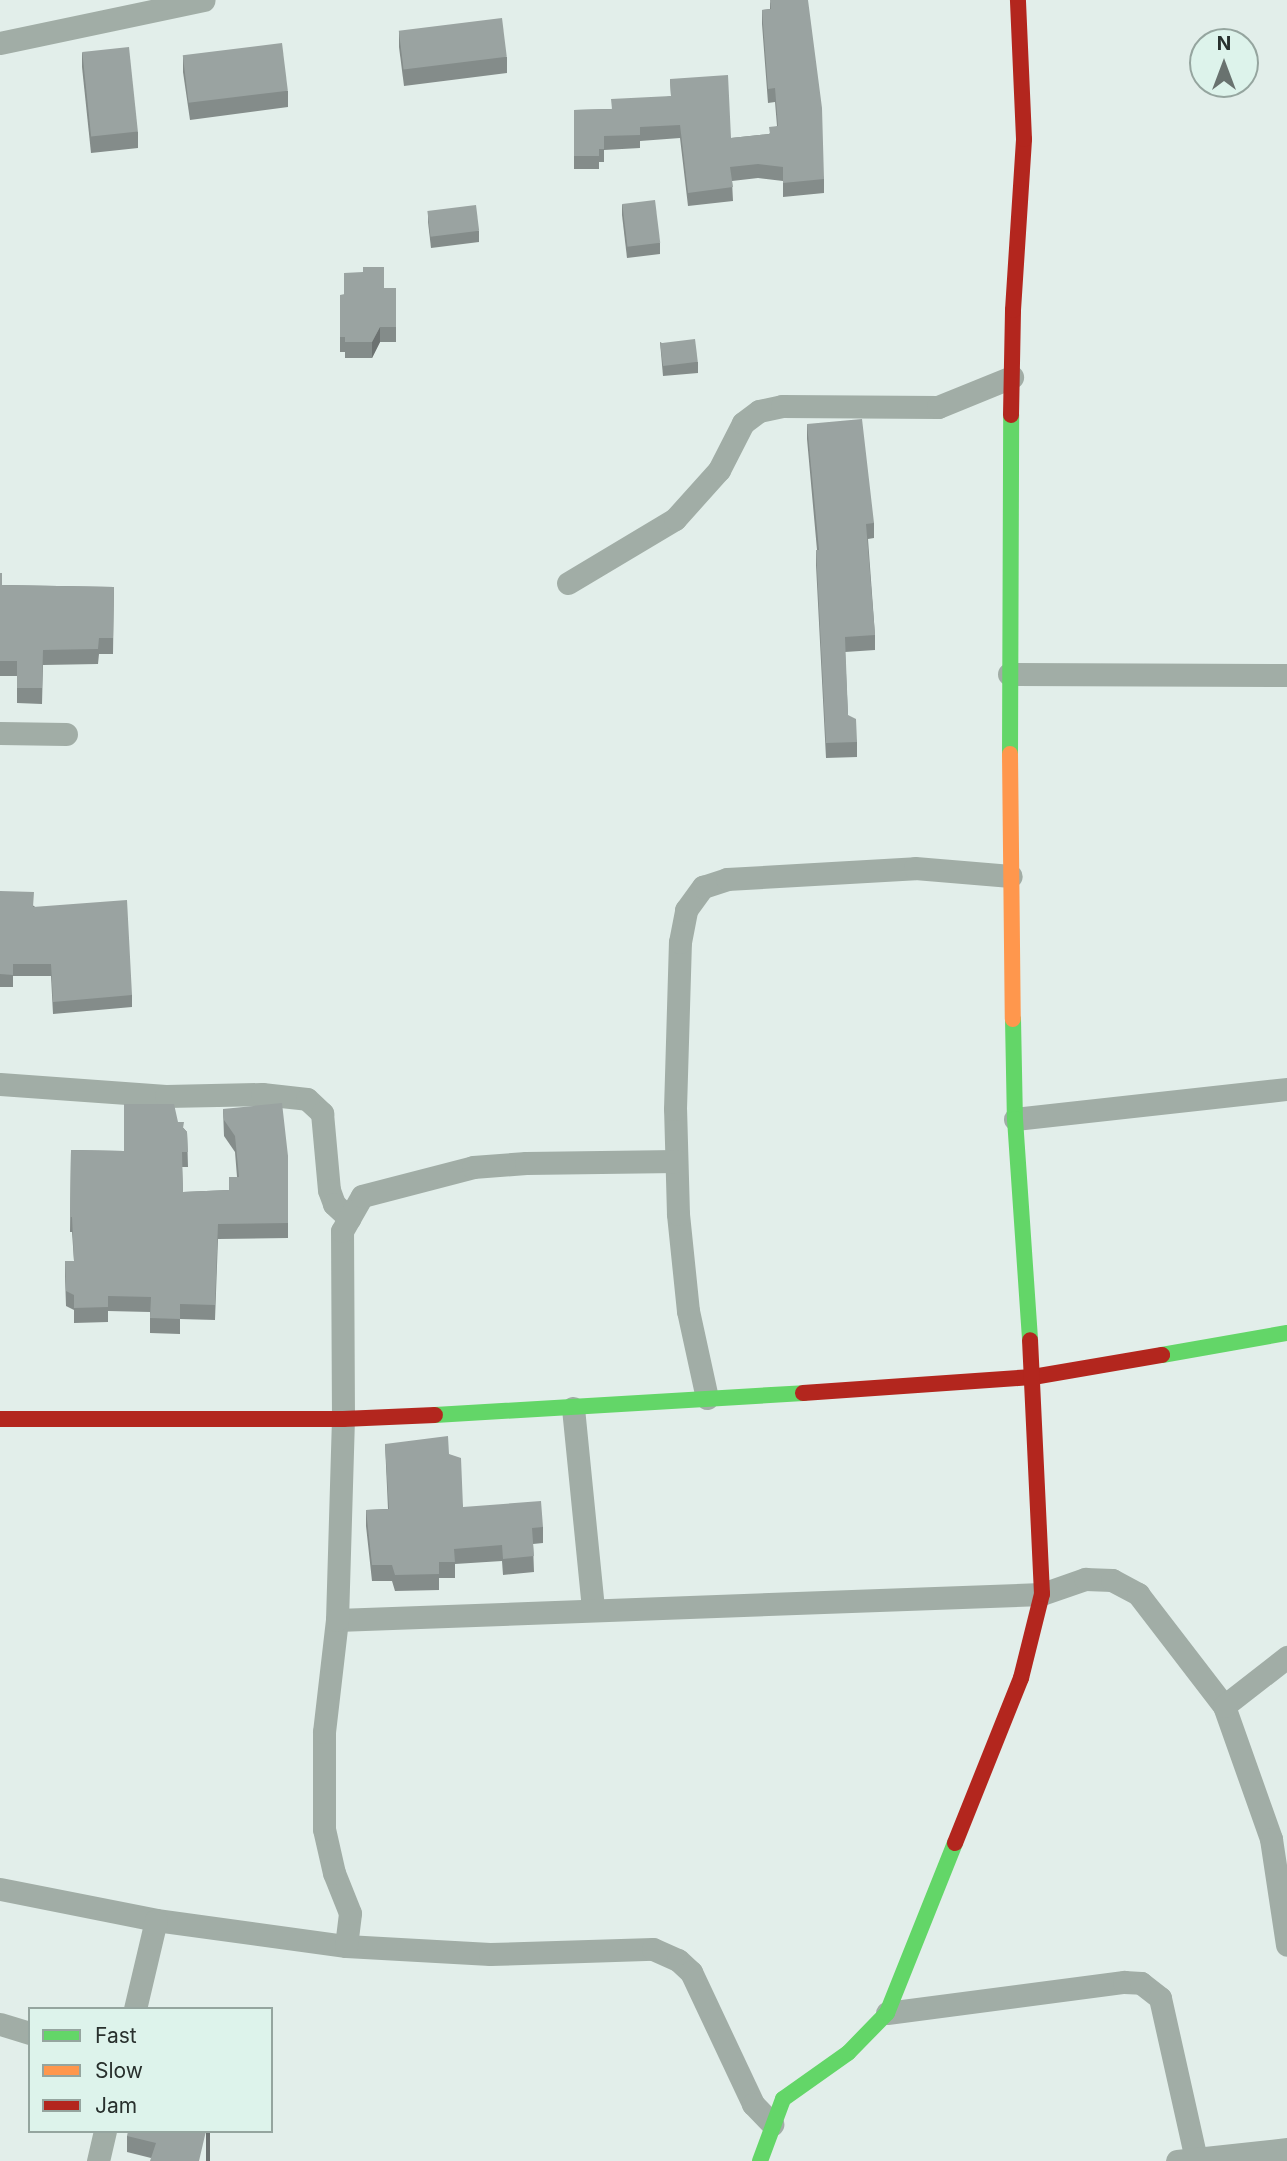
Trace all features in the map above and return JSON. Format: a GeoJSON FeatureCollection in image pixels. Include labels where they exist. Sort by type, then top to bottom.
{"type":"FeatureCollection","features":[{"type":"Feature","properties":{"kind":"street"},"geometry":{"type":"LineString","coordinates":[[0,43],[204,0]]}},
{"type":"Feature","properties":{"kind":"street"},"geometry":{"type":"LineString","coordinates":[[760,2161],[783,2099],[848,2053],[887,2013],[1021,1678],[1042,1594],[1033,1377],[1015,1119],[1009,674],[1012,377],[1024,139],[1018,0]]}},
{"type":"Feature","properties":{"kind":"street"},"geometry":{"type":"LineString","coordinates":[[568,583],[675,519],[719,470],[743,423],[759,411],[782,406],[938,407],[1012,377]]}},
{"type":"Feature","properties":{"kind":"street"},"geometry":{"type":"LineString","coordinates":[[1009,674],[1287,675]]}},
{"type":"Feature","properties":{"kind":"street"},"geometry":{"type":"LineString","coordinates":[[0,733],[66,734]]}},
{"type":"Feature","properties":{"kind":"street"},"geometry":{"type":"LineString","coordinates":[[707,1398],[688,1311],[678,1214],[676,1161],[680,942],[686,910],[703,887],[727,878],[915,868],[1012,876]]}},
{"type":"Feature","properties":{"kind":"street"},"geometry":{"type":"LineString","coordinates":[[0,1084],[166,1096],[262,1094],[307,1099],[322,1113],[329,1190],[334,1204],[349,1218]]}},
{"type":"Feature","properties":{"kind":"street"},"geometry":{"type":"LineString","coordinates":[[1015,1119],[1287,1088]]}},
{"type":"Feature","properties":{"kind":"street"},"geometry":{"type":"LineString","coordinates":[[346,1946],[351,1913],[334,1873],[324,1829],[324,1732],[337,1620],[343,1419],[342,1231],[362,1196],[473,1167],[526,1163],[676,1161]]}},
{"type":"Feature","properties":{"kind":"street"},"geometry":{"type":"LineString","coordinates":[[0,1419],[343,1419],[573,1408],[1033,1377],[1287,1333]]}},
{"type":"Feature","properties":{"kind":"street"},"geometry":{"type":"LineString","coordinates":[[573,1408],[593,1609]]}},
{"type":"Feature","properties":{"kind":"street"},"geometry":{"type":"LineString","coordinates":[[337,1620],[1042,1594],[1086,1579],[1112,1580],[1138,1594],[1224,1706],[1271,1839],[1287,1945]]}},
{"type":"Feature","properties":{"kind":"street"},"geometry":{"type":"LineString","coordinates":[[1224,1706],[1287,1657]]}},
{"type":"Feature","properties":{"kind":"street"},"geometry":{"type":"LineString","coordinates":[[0,1889],[156,1920],[346,1946],[490,1954],[642,1948],[663,1953],[691,1972],[753,2104],[772,2124]]}},
{"type":"Feature","properties":{"kind":"street"},"geometry":{"type":"LineString","coordinates":[[135,2007],[156,1920]]}},
{"type":"Feature","properties":{"kind":"street"},"geometry":{"type":"LineString","coordinates":[[887,2013],[1124,1982],[1141,1983],[1160,1998],[1186,2160],[1287,2149]]}},
{"type":"Feature","properties":{"kind":"street"},"geometry":{"type":"LineString","coordinates":[[0,2024],[28,2032]]}},
{"type":"Feature","properties":{"kind":"street"},"geometry":{"type":"LineString","coordinates":[[98,2161],[105,2133]]}},
{"type":"Feature","properties":{"kind":"building"},"geometry":{"type":"Polygon","coordinates":[[[770,0],[808,0],[822,108],[824,179],[783,183],[783,167],[758,164],[730,167],[733,187],[688,193],[680,125],[640,127],[640,135],[604,136],[604,149],[599,149],[599,156],[574,156],[574,110],[612,109],[611,99],[671,96],[670,79],[728,75],[731,138],[770,134],[769,127],[778,126],[775,88],[768,89],[762,10],[771,9],[770,0]]]}},
{"type":"Feature","properties":{"kind":"building"},"geometry":{"type":"Polygon","coordinates":[[[502,18],[507,57],[404,69],[399,31],[502,18]]]}},
{"type":"Feature","properties":{"kind":"building"},"geometry":{"type":"Polygon","coordinates":[[[282,43],[288,91],[189,103],[183,55],[282,43]]]}},
{"type":"Feature","properties":{"kind":"building"},"geometry":{"type":"Polygon","coordinates":[[[129,47],[138,132],[91,136],[82,52],[129,47]]]}},
{"type":"Feature","properties":{"kind":"building"},"geometry":{"type":"Polygon","coordinates":[[[655,200],[660,243],[627,247],[622,204],[655,200]]]}},
{"type":"Feature","properties":{"kind":"building"},"geometry":{"type":"Polygon","coordinates":[[[476,205],[479,231],[431,237],[427,211],[476,205]]]}},
{"type":"Feature","properties":{"kind":"building"},"geometry":{"type":"Polygon","coordinates":[[[363,267],[384,267],[384,288],[396,288],[396,327],[380,327],[372,342],[345,342],[345,337],[340,337],[340,295],[344,295],[344,273],[363,272],[363,267]]]}},
{"type":"Feature","properties":{"kind":"building"},"geometry":{"type":"Polygon","coordinates":[[[695,339],[698,362],[663,366],[660,343],[695,339]]]}},
{"type":"Feature","properties":{"kind":"building"},"geometry":{"type":"Polygon","coordinates":[[[862,419],[874,523],[866,524],[875,635],[845,637],[848,715],[856,719],[857,742],[826,743],[816,550],[819,550],[807,424],[862,419]]]}},
{"type":"Feature","properties":{"kind":"building"},"geometry":{"type":"Polygon","coordinates":[[[0,573],[2,585],[114,587],[113,638],[99,638],[98,649],[43,650],[42,688],[17,688],[17,661],[0,661],[0,573]]]}},
{"type":"Feature","properties":{"kind":"building"},"geometry":{"type":"Polygon","coordinates":[[[0,891],[34,892],[33,907],[127,900],[132,995],[53,1002],[51,964],[13,964],[13,975],[0,974],[0,891]]]}},
{"type":"Feature","properties":{"kind":"building"},"geometry":{"type":"Polygon","coordinates":[[[282,1103],[288,1156],[288,1223],[218,1224],[215,1305],[180,1304],[180,1319],[150,1318],[151,1297],[108,1296],[108,1307],[74,1308],[74,1295],[66,1291],[65,1261],[74,1261],[70,1217],[71,1150],[124,1151],[124,1104],[174,1104],[178,1122],[184,1122],[183,1128],[187,1132],[188,1152],[182,1152],[183,1192],[229,1190],[229,1177],[239,1177],[235,1136],[224,1120],[223,1109],[282,1103]]]}},
{"type":"Feature","properties":{"kind":"building"},"geometry":{"type":"Polygon","coordinates":[[[448,1436],[449,1454],[461,1458],[463,1507],[541,1501],[543,1527],[532,1528],[534,1556],[503,1559],[502,1545],[454,1549],[455,1562],[439,1562],[439,1574],[395,1575],[392,1565],[372,1565],[366,1510],[389,1509],[385,1444],[448,1436]]]}},
{"type":"Feature","properties":{"kind":"building"},"geometry":{"type":"Polygon","coordinates":[[[128,2133],[206,2133],[199,2161],[150,2161],[156,2143],[127,2136],[128,2133]]]}},
{"type":"Feature","properties":{"kind":"traffic: fast"},"geometry":{"type":"LineString","coordinates":[[1010,754],[1011,415]]}},
{"type":"Feature","properties":{"kind":"traffic: fast"},"geometry":{"type":"LineString","coordinates":[[1013,1019],[1015,1119],[1030,1340]]}},
{"type":"Feature","properties":{"kind":"traffic: fast"},"geometry":{"type":"LineString","coordinates":[[1162,1355],[1287,1333]]}},
{"type":"Feature","properties":{"kind":"traffic: fast"},"geometry":{"type":"LineString","coordinates":[[435,1415],[803,1393]]}},
{"type":"Feature","properties":{"kind":"traffic: fast"},"geometry":{"type":"LineString","coordinates":[[760,2161],[783,2099],[848,2053],[887,2013],[955,1843]]}},
{"type":"Feature","properties":{"kind":"traffic: slow"},"geometry":{"type":"LineString","coordinates":[[1010,754],[1013,1019]]}},
{"type":"Feature","properties":{"kind":"traffic: jam"},"geometry":{"type":"LineString","coordinates":[[1011,415],[1013,310],[1024,139],[1018,0]]}},
{"type":"Feature","properties":{"kind":"traffic: jam"},"geometry":{"type":"LineString","coordinates":[[955,1843],[1021,1678],[1042,1594],[1030,1340]]}},
{"type":"Feature","properties":{"kind":"traffic: jam"},"geometry":{"type":"LineString","coordinates":[[803,1393],[1033,1377],[1162,1355]]}},
{"type":"Feature","properties":{"kind":"traffic: jam"},"geometry":{"type":"LineString","coordinates":[[0,1419],[343,1419],[435,1415]]}}]}
